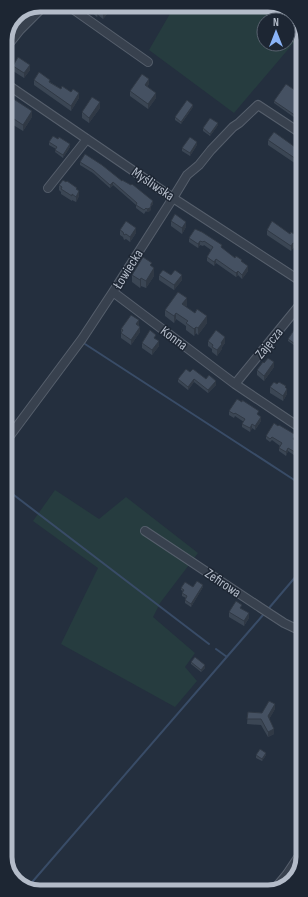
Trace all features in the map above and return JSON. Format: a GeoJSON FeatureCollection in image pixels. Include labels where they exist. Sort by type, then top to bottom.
{"type":"FeatureCollection","features":[{"type":"Feature","properties":{"kind":"street"},"geometry":{"type":"LineString","coordinates":[[77,12],[148,62]]}},
{"type":"Feature","properties":{"kind":"street"},"geometry":{"type":"LineString","coordinates":[[12,40],[36,13]]}},
{"type":"Feature","properties":{"kind":"street","name":"Myśliwska"},"geometry":{"type":"LineString","coordinates":[[12,88],[173,198],[296,278]]}},
{"type":"Feature","properties":{"kind":"street","name":"Łowiecka"},"geometry":{"type":"LineString","coordinates":[[12,434],[82,339],[187,175],[199,165],[233,127],[258,105],[296,130]]}},
{"type":"Feature","properties":{"kind":"street"},"geometry":{"type":"LineString","coordinates":[[48,188],[87,139]]}},
{"type":"Feature","properties":{"kind":"street","name":"Konna"},"geometry":{"type":"LineString","coordinates":[[113,292],[235,384],[296,425]]}},
{"type":"Feature","properties":{"kind":"street","name":"Zajęcza"},"geometry":{"type":"LineString","coordinates":[[235,384],[296,309]]}},
{"type":"Feature","properties":{"kind":"street","name":"Zefirowa"},"geometry":{"type":"LineString","coordinates":[[145,530],[261,608],[284,623],[296,629]]}},
{"type":"Feature","properties":{"kind":"street"},"geometry":{"type":"LineString","coordinates":[[281,881],[296,861]]}},
{"type":"Feature","properties":{"kind":"green space"},"geometry":{"type":"Polygon","coordinates":[[[171,12],[256,12],[256,52],[286,52],[234,113],[149,50],[171,12]]]}},
{"type":"Feature","properties":{"kind":"green space"},"geometry":{"type":"Polygon","coordinates":[[[55,490],[99,519],[126,497],[198,553],[160,603],[153,617],[195,653],[185,667],[197,681],[175,707],[61,644],[98,568],[33,521],[55,490]]]}},
{"type":"Feature","properties":{"kind":"building"},"geometry":{"type":"Polygon","coordinates":[[[18,57],[30,65],[24,73],[13,66],[18,57]]]}},
{"type":"Feature","properties":{"kind":"building"},"geometry":{"type":"Polygon","coordinates":[[[39,72],[50,80],[49,82],[61,89],[62,86],[71,92],[73,89],[79,93],[71,106],[34,80],[39,72]]]}},
{"type":"Feature","properties":{"kind":"building"},"geometry":{"type":"Polygon","coordinates":[[[142,74],[149,79],[145,85],[156,93],[148,104],[130,91],[142,74]]]}},
{"type":"Feature","properties":{"kind":"building"},"geometry":{"type":"Polygon","coordinates":[[[286,84],[296,91],[296,116],[274,101],[286,84]]]}},
{"type":"Feature","properties":{"kind":"building"},"geometry":{"type":"Polygon","coordinates":[[[92,97],[100,102],[89,118],[82,112],[92,97]]]}},
{"type":"Feature","properties":{"kind":"building"},"geometry":{"type":"Polygon","coordinates":[[[12,98],[32,111],[23,125],[12,118],[12,98]]]}},
{"type":"Feature","properties":{"kind":"building"},"geometry":{"type":"Polygon","coordinates":[[[187,100],[193,105],[181,122],[175,117],[187,100]]]}},
{"type":"Feature","properties":{"kind":"building"},"geometry":{"type":"Polygon","coordinates":[[[210,118],[218,123],[210,134],[203,128],[210,118]]]}},
{"type":"Feature","properties":{"kind":"building"},"geometry":{"type":"Polygon","coordinates":[[[274,132],[296,148],[296,159],[268,140],[274,132]]]}},
{"type":"Feature","properties":{"kind":"building"},"geometry":{"type":"Polygon","coordinates":[[[53,136],[58,139],[59,137],[70,144],[63,155],[55,150],[57,147],[49,142],[53,136]]]}},
{"type":"Feature","properties":{"kind":"building"},"geometry":{"type":"Polygon","coordinates":[[[190,137],[197,142],[190,153],[182,148],[190,137]]]}},
{"type":"Feature","properties":{"kind":"building"},"geometry":{"type":"Polygon","coordinates":[[[85,154],[122,181],[131,185],[132,184],[153,201],[150,208],[146,208],[144,210],[136,205],[137,203],[113,182],[110,185],[93,170],[80,162],[85,154]]]}},
{"type":"Feature","properties":{"kind":"building"},"geometry":{"type":"Polygon","coordinates":[[[63,180],[77,188],[76,189],[79,191],[76,197],[61,189],[62,187],[59,185],[63,180]]]}},
{"type":"Feature","properties":{"kind":"building"},"geometry":{"type":"Polygon","coordinates":[[[175,214],[186,222],[182,228],[171,221],[175,214]]]}},
{"type":"Feature","properties":{"kind":"building"},"geometry":{"type":"Polygon","coordinates":[[[126,221],[136,228],[130,237],[126,234],[124,235],[120,230],[126,221]]]}},
{"type":"Feature","properties":{"kind":"building"},"geometry":{"type":"Polygon","coordinates":[[[272,221],[290,234],[291,232],[296,235],[296,244],[293,243],[291,246],[267,230],[272,221]]]}},
{"type":"Feature","properties":{"kind":"building"},"geometry":{"type":"Polygon","coordinates":[[[195,229],[222,245],[221,247],[235,258],[236,256],[242,260],[241,261],[248,266],[242,275],[238,271],[236,273],[216,259],[214,262],[207,257],[213,247],[204,241],[200,241],[198,244],[189,238],[195,229]]]}},
{"type":"Feature","properties":{"kind":"building"},"geometry":{"type":"Polygon","coordinates":[[[143,257],[152,263],[150,265],[154,268],[146,281],[141,278],[140,280],[132,275],[143,257]]]}},
{"type":"Feature","properties":{"kind":"building"},"geometry":{"type":"Polygon","coordinates":[[[163,270],[171,275],[175,270],[182,275],[174,285],[159,275],[163,270]]]}},
{"type":"Feature","properties":{"kind":"building"},"geometry":{"type":"Polygon","coordinates":[[[178,292],[187,298],[182,304],[195,313],[197,309],[207,316],[198,328],[196,327],[194,329],[186,323],[188,321],[176,313],[174,316],[165,310],[178,292]]]}},
{"type":"Feature","properties":{"kind":"building"},"geometry":{"type":"Polygon","coordinates":[[[131,315],[139,320],[136,324],[140,327],[131,340],[121,333],[123,330],[121,329],[131,315]]]}},
{"type":"Feature","properties":{"kind":"building"},"geometry":{"type":"Polygon","coordinates":[[[150,330],[156,335],[154,338],[159,341],[152,350],[142,343],[150,330]]]}},
{"type":"Feature","properties":{"kind":"building"},"geometry":{"type":"Polygon","coordinates":[[[216,330],[225,337],[217,350],[212,347],[213,345],[208,341],[216,330]]]}},
{"type":"Feature","properties":{"kind":"building"},"geometry":{"type":"Polygon","coordinates":[[[294,330],[296,332],[296,345],[288,339],[294,330]]]}},
{"type":"Feature","properties":{"kind":"building"},"geometry":{"type":"Polygon","coordinates":[[[268,358],[274,362],[264,376],[257,370],[268,358]]]}},
{"type":"Feature","properties":{"kind":"building"},"geometry":{"type":"Polygon","coordinates":[[[186,369],[190,372],[193,369],[206,379],[209,375],[216,381],[208,390],[194,379],[188,387],[178,379],[186,369]]]}},
{"type":"Feature","properties":{"kind":"building"},"geometry":{"type":"Polygon","coordinates":[[[274,382],[277,384],[279,382],[286,386],[285,387],[287,389],[283,396],[270,387],[274,382]]]}},
{"type":"Feature","properties":{"kind":"building"},"geometry":{"type":"Polygon","coordinates":[[[237,399],[242,402],[242,400],[259,411],[257,414],[261,417],[255,426],[252,424],[250,428],[242,424],[245,419],[229,411],[237,399]]]}},
{"type":"Feature","properties":{"kind":"building"},"geometry":{"type":"Polygon","coordinates":[[[274,423],[278,426],[279,425],[296,435],[293,439],[296,441],[296,453],[288,448],[286,452],[279,448],[282,443],[272,437],[270,439],[266,436],[274,423]]]}},
{"type":"Feature","properties":{"kind":"building"},"geometry":{"type":"Polygon","coordinates":[[[197,581],[203,585],[191,604],[185,600],[187,596],[182,593],[184,590],[181,588],[185,582],[193,587],[197,581]]]}},
{"type":"Feature","properties":{"kind":"building"},"geometry":{"type":"Polygon","coordinates":[[[236,601],[242,605],[240,608],[249,613],[244,621],[229,612],[236,601]]]}},
{"type":"Feature","properties":{"kind":"building"},"geometry":{"type":"Polygon","coordinates":[[[195,657],[205,665],[201,670],[191,662],[195,657]]]}},
{"type":"Feature","properties":{"kind":"building"},"geometry":{"type":"Polygon","coordinates":[[[269,701],[275,704],[268,716],[274,729],[268,732],[261,719],[247,719],[248,712],[262,713],[269,701]]]}},
{"type":"Feature","properties":{"kind":"building"},"geometry":{"type":"Polygon","coordinates":[[[260,749],[266,753],[262,759],[256,755],[260,749]]]}},
{"type":"Feature","properties":{"kind":"waterway"},"geometry":{"type":"LineString","coordinates":[[85,344],[296,481]]}},
{"type":"Feature","properties":{"kind":"waterway"},"geometry":{"type":"LineString","coordinates":[[12,494],[209,644]]}},
{"type":"Feature","properties":{"kind":"waterway"},"geometry":{"type":"LineString","coordinates":[[269,608],[296,576]]}},
{"type":"Feature","properties":{"kind":"waterway"},"geometry":{"type":"LineString","coordinates":[[31,883],[263,615]]}},
{"type":"Feature","properties":{"kind":"waterway"},"geometry":{"type":"LineString","coordinates":[[216,649],[227,657]]}}]}
